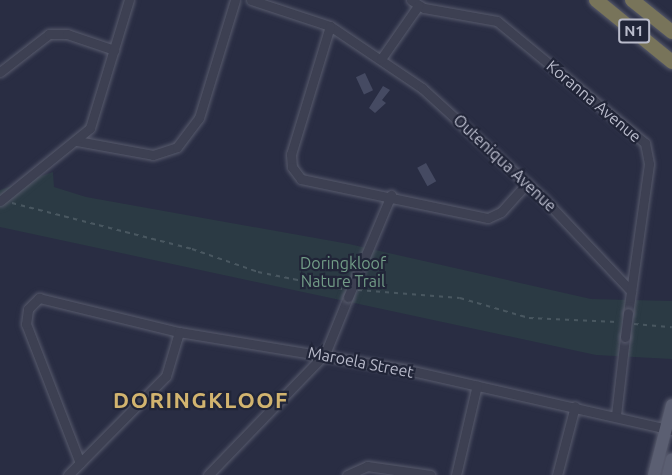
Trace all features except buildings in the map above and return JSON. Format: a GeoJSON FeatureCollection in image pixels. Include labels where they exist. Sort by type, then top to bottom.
{"type":"FeatureCollection","features":[{"type":"Feature","properties":{"kind":"highway","name":"N1"},"geometry":{"type":"LineString","coordinates":[[596,0],[672,62]]}},
{"type":"Feature","properties":{"kind":"highway","name":"N1"},"geometry":{"type":"LineString","coordinates":[[633,0],[672,32]]}},
{"type":"Feature","properties":{"kind":"main road"},"geometry":{"type":"LineString","coordinates":[[654,475],[670,427],[672,405]]}},
{"type":"Feature","properties":{"kind":"main road"},"geometry":{"type":"LineString","coordinates":[[668,475],[672,459]]}},
{"type":"Feature","properties":{"kind":"street"},"geometry":{"type":"LineString","coordinates":[[0,201],[77,141],[93,120],[129,0]]}},
{"type":"Feature","properties":{"kind":"street"},"geometry":{"type":"LineString","coordinates":[[77,141],[153,155],[171,151],[183,141],[199,118],[236,0]]}},
{"type":"Feature","properties":{"kind":"street","name":"Outeniqua Avenue"},"geometry":{"type":"LineString","coordinates":[[251,0],[330,26],[429,94],[527,183],[632,291]]}},
{"type":"Feature","properties":{"kind":"street"},"geometry":{"type":"LineString","coordinates":[[381,59],[415,3]]}},
{"type":"Feature","properties":{"kind":"street","name":"Koranna Avenue"},"geometry":{"type":"LineString","coordinates":[[415,3],[497,21],[645,143],[649,164],[632,291]]}},
{"type":"Feature","properties":{"kind":"street"},"geometry":{"type":"LineString","coordinates":[[330,26],[294,142],[292,167],[307,181],[391,195],[488,218],[501,212],[527,183]]}},
{"type":"Feature","properties":{"kind":"street"},"geometry":{"type":"LineString","coordinates":[[0,72],[49,34],[66,34],[114,50]]}},
{"type":"Feature","properties":{"kind":"street"},"geometry":{"type":"LineString","coordinates":[[207,475],[325,354],[391,195]]}},
{"type":"Feature","properties":{"kind":"street"},"geometry":{"type":"LineString","coordinates":[[616,415],[632,291]]}},
{"type":"Feature","properties":{"kind":"street","name":"Maroela Street"},"geometry":{"type":"LineString","coordinates":[[80,463],[26,324],[30,305],[39,298],[50,298],[179,332],[325,354],[670,427]]}},
{"type":"Feature","properties":{"kind":"street"},"geometry":{"type":"LineString","coordinates":[[68,475],[166,376],[179,332]]}},
{"type":"Feature","properties":{"kind":"street"},"geometry":{"type":"LineString","coordinates":[[456,475],[477,385]]}},
{"type":"Feature","properties":{"kind":"street"},"geometry":{"type":"LineString","coordinates":[[557,475],[575,406]]}},
{"type":"Feature","properties":{"kind":"street"},"geometry":{"type":"LineString","coordinates":[[347,475],[367,466],[429,475]]}},
{"type":"Feature","properties":{"kind":"path"},"geometry":{"type":"LineString","coordinates":[[12,203],[192,249],[258,272],[350,292],[460,298],[529,318],[619,322]]}},
{"type":"Feature","properties":{"kind":"path"},"geometry":{"type":"LineString","coordinates":[[628,318],[672,327]]}},
{"type":"Feature","properties":{"kind":"green space","name":"Doringkloof Nature Trail"},"geometry":{"type":"Polygon","coordinates":[[[53,172],[54,187],[86,197],[349,244],[591,299],[672,301],[672,359],[596,355],[0,227],[0,190],[53,172]]]}},
{"type":"Feature","properties":{"kind":"district","name":"DORINGKLOOF"},"geometry":{"type":"Point","coordinates":[201,400]}}]}
